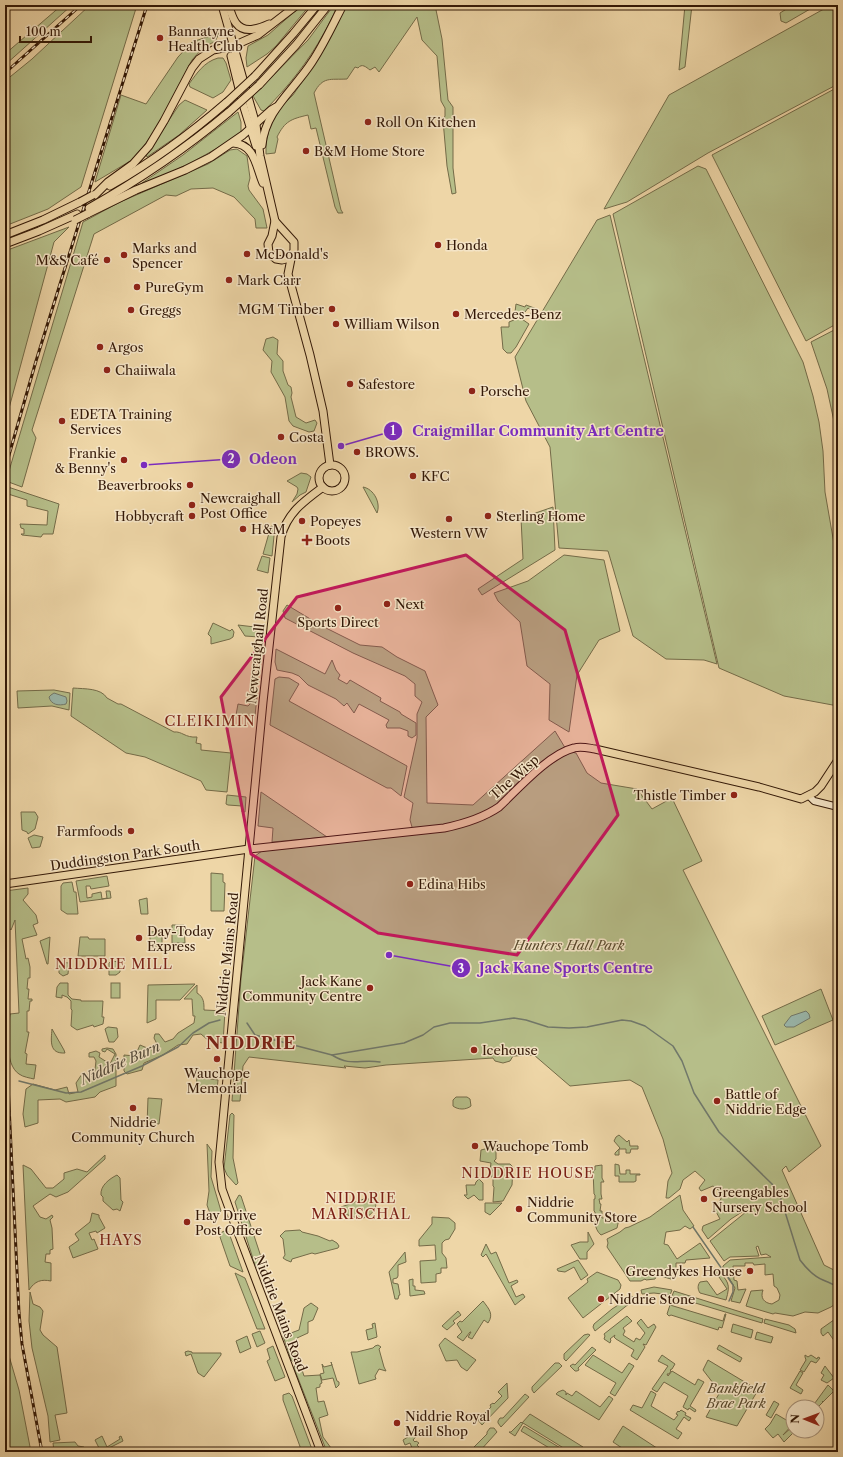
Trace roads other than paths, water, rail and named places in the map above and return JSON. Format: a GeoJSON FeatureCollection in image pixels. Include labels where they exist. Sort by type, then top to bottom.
{"type":"FeatureCollection","features":[{"type":"Feature","properties":{"kind":"main road"},"geometry":{"type":"LineString","coordinates":[[222,5],[275,221],[272,236],[269,240],[268,249],[272,256],[278,260],[288,274],[310,355],[323,411],[330,465]]}},
{"type":"Feature","properties":{"kind":"main road"},"geometry":{"type":"LineString","coordinates":[[228,5],[236,24],[244,29],[251,30],[259,28],[276,21]]}},
{"type":"Feature","properties":{"kind":"main road"},"geometry":{"type":"LineString","coordinates":[[94,195],[108,182],[133,164],[149,146],[192,68],[199,59],[213,50],[231,46],[258,35],[297,5]]}},
{"type":"Feature","properties":{"kind":"main road"},"geometry":{"type":"LineString","coordinates":[[5,235],[42,220],[94,195],[138,169],[195,129],[255,76],[317,5]]}},
{"type":"Feature","properties":{"kind":"main road"},"geometry":{"type":"LineString","coordinates":[[88,211],[159,166],[191,143],[229,112],[258,85],[296,45],[328,5]]}},
{"type":"Feature","properties":{"kind":"main road"},"geometry":{"type":"LineString","coordinates":[[262,165],[262,139],[269,119],[276,107],[298,82],[313,61],[343,5]]}},
{"type":"Feature","properties":{"kind":"main road"},"geometry":{"type":"LineString","coordinates":[[5,244],[76,217],[201,162],[233,143],[276,107]]}},
{"type":"Feature","properties":{"kind":"main road"},"geometry":{"type":"LineString","coordinates":[[233,143],[245,145],[250,150],[270,200]]}},
{"type":"Feature","properties":{"kind":"main road"},"geometry":{"type":"LineString","coordinates":[[275,221],[286,234],[292,238],[294,242],[294,250],[288,274]]}},
{"type":"Feature","properties":{"kind":"main road"},"geometry":{"type":"LineString","coordinates":[[272,236],[279,233],[286,234]]}},
{"type":"Feature","properties":{"kind":"main road"},"geometry":{"type":"LineString","coordinates":[[278,260],[286,259],[292,254]]}},
{"type":"Feature","properties":{"kind":"main road"},"geometry":{"type":"LineString","coordinates":[[330,465],[336,466],[342,470],[344,478],[343,483],[335,490],[330,490],[323,487],[319,480],[319,475],[322,469],[330,465]]}},
{"type":"Feature","properties":{"kind":"main road","name":"Newcraighall Road"},"geometry":{"type":"LineString","coordinates":[[249,849],[281,537],[286,523],[294,510],[323,487]]}},
{"type":"Feature","properties":{"kind":"main road","name":"The Wisp"},"geometry":{"type":"LineString","coordinates":[[249,849],[430,830],[452,826],[494,811],[544,765],[567,751],[578,747],[595,749],[752,785],[801,799],[809,796]]}},
{"type":"Feature","properties":{"kind":"main road"},"geometry":{"type":"LineString","coordinates":[[809,796],[821,786],[838,760]]}},
{"type":"Feature","properties":{"kind":"main road","name":"Duddingston Park South"},"geometry":{"type":"LineString","coordinates":[[5,884],[249,849]]}},
{"type":"Feature","properties":{"kind":"main road","name":"Niddrie Mains Road"},"geometry":{"type":"LineString","coordinates":[[249,849],[219,1171],[222,1189],[321,1452]]}},
{"type":"Feature","properties":{"kind":"street"},"geometry":{"type":"LineString","coordinates":[[809,796],[814,801],[838,807]]}},
{"type":"Feature","properties":{"kind":"water"},"geometry":{"type":"Polygon","coordinates":[[[54,693],[66,697],[66,704],[58,705],[53,703],[49,697],[54,693]]]}},
{"type":"Feature","properties":{"kind":"water"},"geometry":{"type":"Polygon","coordinates":[[[806,1011],[810,1018],[794,1027],[786,1027],[784,1025],[791,1016],[806,1011]]]}},
{"type":"Feature","properties":{"kind":"waterway","name":"Niddrie Burn"},"geometry":{"type":"LineString","coordinates":[[332,1055],[404,1043],[423,1035],[434,1027],[450,1023],[480,1023],[514,1018],[548,1027],[587,1027],[622,1020],[631,1021],[645,1026],[673,1046],[682,1061],[694,1093],[719,1132],[772,1184],[781,1199],[800,1260],[813,1274],[838,1288]]}},
{"type":"Feature","properties":{"kind":"waterway","name":"Niddrie Burn"},"geometry":{"type":"LineString","coordinates":[[19,1081],[66,1093],[81,1092],[142,1066],[178,1047],[193,1033],[209,1023],[220,1020]]}},
{"type":"Feature","properties":{"kind":"waterway","name":"Niddrie Burn"},"geometry":{"type":"LineString","coordinates":[[247,1023],[255,1035],[332,1055],[345,1061],[380,1062]]}},
{"type":"Feature","properties":{"kind":"waterway","name":"Niddrie Burn"},"geometry":{"type":"LineString","coordinates":[[693,1227],[733,1285],[733,1292],[729,1301]]}},
{"type":"Feature","properties":{"kind":"railway"},"geometry":{"type":"LineString","coordinates":[[5,73],[81,5]]}},
{"type":"Feature","properties":{"kind":"railway"},"geometry":{"type":"LineString","coordinates":[[5,469],[36,361],[147,5]]}},
{"type":"Feature","properties":{"kind":"railway"},"geometry":{"type":"LineString","coordinates":[[5,1022],[19,1313],[22,1344],[42,1452]]}},
{"type":"Feature","properties":{"kind":"place","name":"Bannatyne Health Club"},"geometry":{"type":"Point","coordinates":[160,38]}},
{"type":"Feature","properties":{"kind":"place","name":"Roll On Kitchen"},"geometry":{"type":"Point","coordinates":[368,122]}},
{"type":"Feature","properties":{"kind":"place","name":"B&M Home Store"},"geometry":{"type":"Point","coordinates":[306,151]}},
{"type":"Feature","properties":{"kind":"place","name":"Honda"},"geometry":{"type":"Point","coordinates":[438,245]}},
{"type":"Feature","properties":{"kind":"place","name":"McDonald's"},"geometry":{"type":"Point","coordinates":[247,254]}},
{"type":"Feature","properties":{"kind":"place","name":"Marks and Spencer"},"geometry":{"type":"Point","coordinates":[124,255]}},
{"type":"Feature","properties":{"kind":"place","name":"M&S Café"},"geometry":{"type":"Point","coordinates":[107,260]}},
{"type":"Feature","properties":{"kind":"place","name":"Mark Carr"},"geometry":{"type":"Point","coordinates":[229,280]}},
{"type":"Feature","properties":{"kind":"place","name":"PureGym"},"geometry":{"type":"Point","coordinates":[137,287]}},
{"type":"Feature","properties":{"kind":"place","name":"MGM Timber"},"geometry":{"type":"Point","coordinates":[332,309]}},
{"type":"Feature","properties":{"kind":"place","name":"Greggs"},"geometry":{"type":"Point","coordinates":[131,310]}},
{"type":"Feature","properties":{"kind":"place","name":"Mercedes-Benz"},"geometry":{"type":"Point","coordinates":[456,314]}},
{"type":"Feature","properties":{"kind":"place","name":"William Wilson"},"geometry":{"type":"Point","coordinates":[336,324]}},
{"type":"Feature","properties":{"kind":"place","name":"Argos"},"geometry":{"type":"Point","coordinates":[100,347]}},
{"type":"Feature","properties":{"kind":"place","name":"Chaiiwala"},"geometry":{"type":"Point","coordinates":[107,370]}},
{"type":"Feature","properties":{"kind":"place","name":"Safestore"},"geometry":{"type":"Point","coordinates":[350,384]}},
{"type":"Feature","properties":{"kind":"place","name":"Porsche"},"geometry":{"type":"Point","coordinates":[472,391]}},
{"type":"Feature","properties":{"kind":"place","name":"EDETA Training Services"},"geometry":{"type":"Point","coordinates":[62,421]}},
{"type":"Feature","properties":{"kind":"place","name":"Costa"},"geometry":{"type":"Point","coordinates":[281,437]}},
{"type":"Feature","properties":{"kind":"place","name":"Craigmillar Community Art Centre"},"geometry":{"type":"Point","coordinates":[341,446]}},
{"type":"Feature","properties":{"kind":"place","name":"BROWS."},"geometry":{"type":"Point","coordinates":[357,452]}},
{"type":"Feature","properties":{"kind":"place","name":"Frankie & Benny's"},"geometry":{"type":"Point","coordinates":[124,460]}},
{"type":"Feature","properties":{"kind":"place","name":"Odeon"},"geometry":{"type":"Point","coordinates":[144,465]}},
{"type":"Feature","properties":{"kind":"place","name":"KFC"},"geometry":{"type":"Point","coordinates":[413,476]}},
{"type":"Feature","properties":{"kind":"place","name":"Beaverbrooks"},"geometry":{"type":"Point","coordinates":[190,485]}},
{"type":"Feature","properties":{"kind":"place","name":"Newcraighall Post Office"},"geometry":{"type":"Point","coordinates":[192,505]}},
{"type":"Feature","properties":{"kind":"place","name":"Hobbycraft"},"geometry":{"type":"Point","coordinates":[192,516]}},
{"type":"Feature","properties":{"kind":"place","name":"Sterling Home"},"geometry":{"type":"Point","coordinates":[488,516]}},
{"type":"Feature","properties":{"kind":"place","name":"Western VW"},"geometry":{"type":"Point","coordinates":[449,519]}},
{"type":"Feature","properties":{"kind":"place","name":"Popeyes"},"geometry":{"type":"Point","coordinates":[302,521]}},
{"type":"Feature","properties":{"kind":"place","name":"H&M"},"geometry":{"type":"Point","coordinates":[243,529]}},
{"type":"Feature","properties":{"kind":"place","name":"Boots"},"geometry":{"type":"Point","coordinates":[307,540]}},
{"type":"Feature","properties":{"kind":"place","name":"Next"},"geometry":{"type":"Point","coordinates":[387,604]}},
{"type":"Feature","properties":{"kind":"place","name":"Sports Direct"},"geometry":{"type":"Point","coordinates":[338,608]}},
{"type":"Feature","properties":{"kind":"place","name":"Thistle Timber"},"geometry":{"type":"Point","coordinates":[734,795]}},
{"type":"Feature","properties":{"kind":"place","name":"Farmfoods"},"geometry":{"type":"Point","coordinates":[131,831]}},
{"type":"Feature","properties":{"kind":"place","name":"Edina Hibs"},"geometry":{"type":"Point","coordinates":[410,884]}},
{"type":"Feature","properties":{"kind":"place","name":"Day-Today Express"},"geometry":{"type":"Point","coordinates":[139,938]}},
{"type":"Feature","properties":{"kind":"place","name":"Jack Kane Sports Centre"},"geometry":{"type":"Point","coordinates":[389,955]}},
{"type":"Feature","properties":{"kind":"place","name":"Jack Kane Community Centre"},"geometry":{"type":"Point","coordinates":[370,988]}},
{"type":"Feature","properties":{"kind":"place","name":"Icehouse"},"geometry":{"type":"Point","coordinates":[474,1050]}},
{"type":"Feature","properties":{"kind":"place","name":"Wauchope Memorial"},"geometry":{"type":"Point","coordinates":[217,1059]}},
{"type":"Feature","properties":{"kind":"place","name":"Battle of Niddrie Edge"},"geometry":{"type":"Point","coordinates":[717,1101]}},
{"type":"Feature","properties":{"kind":"place","name":"Niddrie Community Church"},"geometry":{"type":"Point","coordinates":[133,1108]}},
{"type":"Feature","properties":{"kind":"place","name":"Wauchope Tomb"},"geometry":{"type":"Point","coordinates":[475,1146]}},
{"type":"Feature","properties":{"kind":"place","name":"Greengables Nursery School"},"geometry":{"type":"Point","coordinates":[704,1199]}},
{"type":"Feature","properties":{"kind":"place","name":"Niddrie Community Store"},"geometry":{"type":"Point","coordinates":[519,1209]}},
{"type":"Feature","properties":{"kind":"place","name":"Hay Drive Post Office"},"geometry":{"type":"Point","coordinates":[187,1222]}},
{"type":"Feature","properties":{"kind":"place","name":"Greendykes House"},"geometry":{"type":"Point","coordinates":[750,1271]}},
{"type":"Feature","properties":{"kind":"place","name":"Niddrie Stone"},"geometry":{"type":"Point","coordinates":[601,1299]}},
{"type":"Feature","properties":{"kind":"place","name":"Niddrie Royal Mail Shop"},"geometry":{"type":"Point","coordinates":[397,1423]}},
{"type":"Feature","properties":{"kind":"district","name":"CLEIKIMIN"},"geometry":{"type":"Point","coordinates":[210,721]}},
{"type":"Feature","properties":{"kind":"district","name":"NIDDRIE MILL"},"geometry":{"type":"Point","coordinates":[114,964]}},
{"type":"Feature","properties":{"kind":"district","name":"NIDDRIE"},"geometry":{"type":"Point","coordinates":[251,1043]}},
{"type":"Feature","properties":{"kind":"district","name":"NIDDRIE HOUSE"},"geometry":{"type":"Point","coordinates":[528,1173]}},
{"type":"Feature","properties":{"kind":"district","name":"NIDDRIE MARISCHAL"},"geometry":{"type":"Point","coordinates":[361,1206]}},
{"type":"Feature","properties":{"kind":"district","name":"HAYS"},"geometry":{"type":"Point","coordinates":[121,1240]}},
{"type":"Feature","properties":{"kind":"park label","name":"Hunters Hall Park"},"geometry":{"type":"Point","coordinates":[569,945]}},
{"type":"Feature","properties":{"kind":"park label","name":"Bankfield Brae Park"},"geometry":{"type":"Point","coordinates":[736,1396]}}]}
